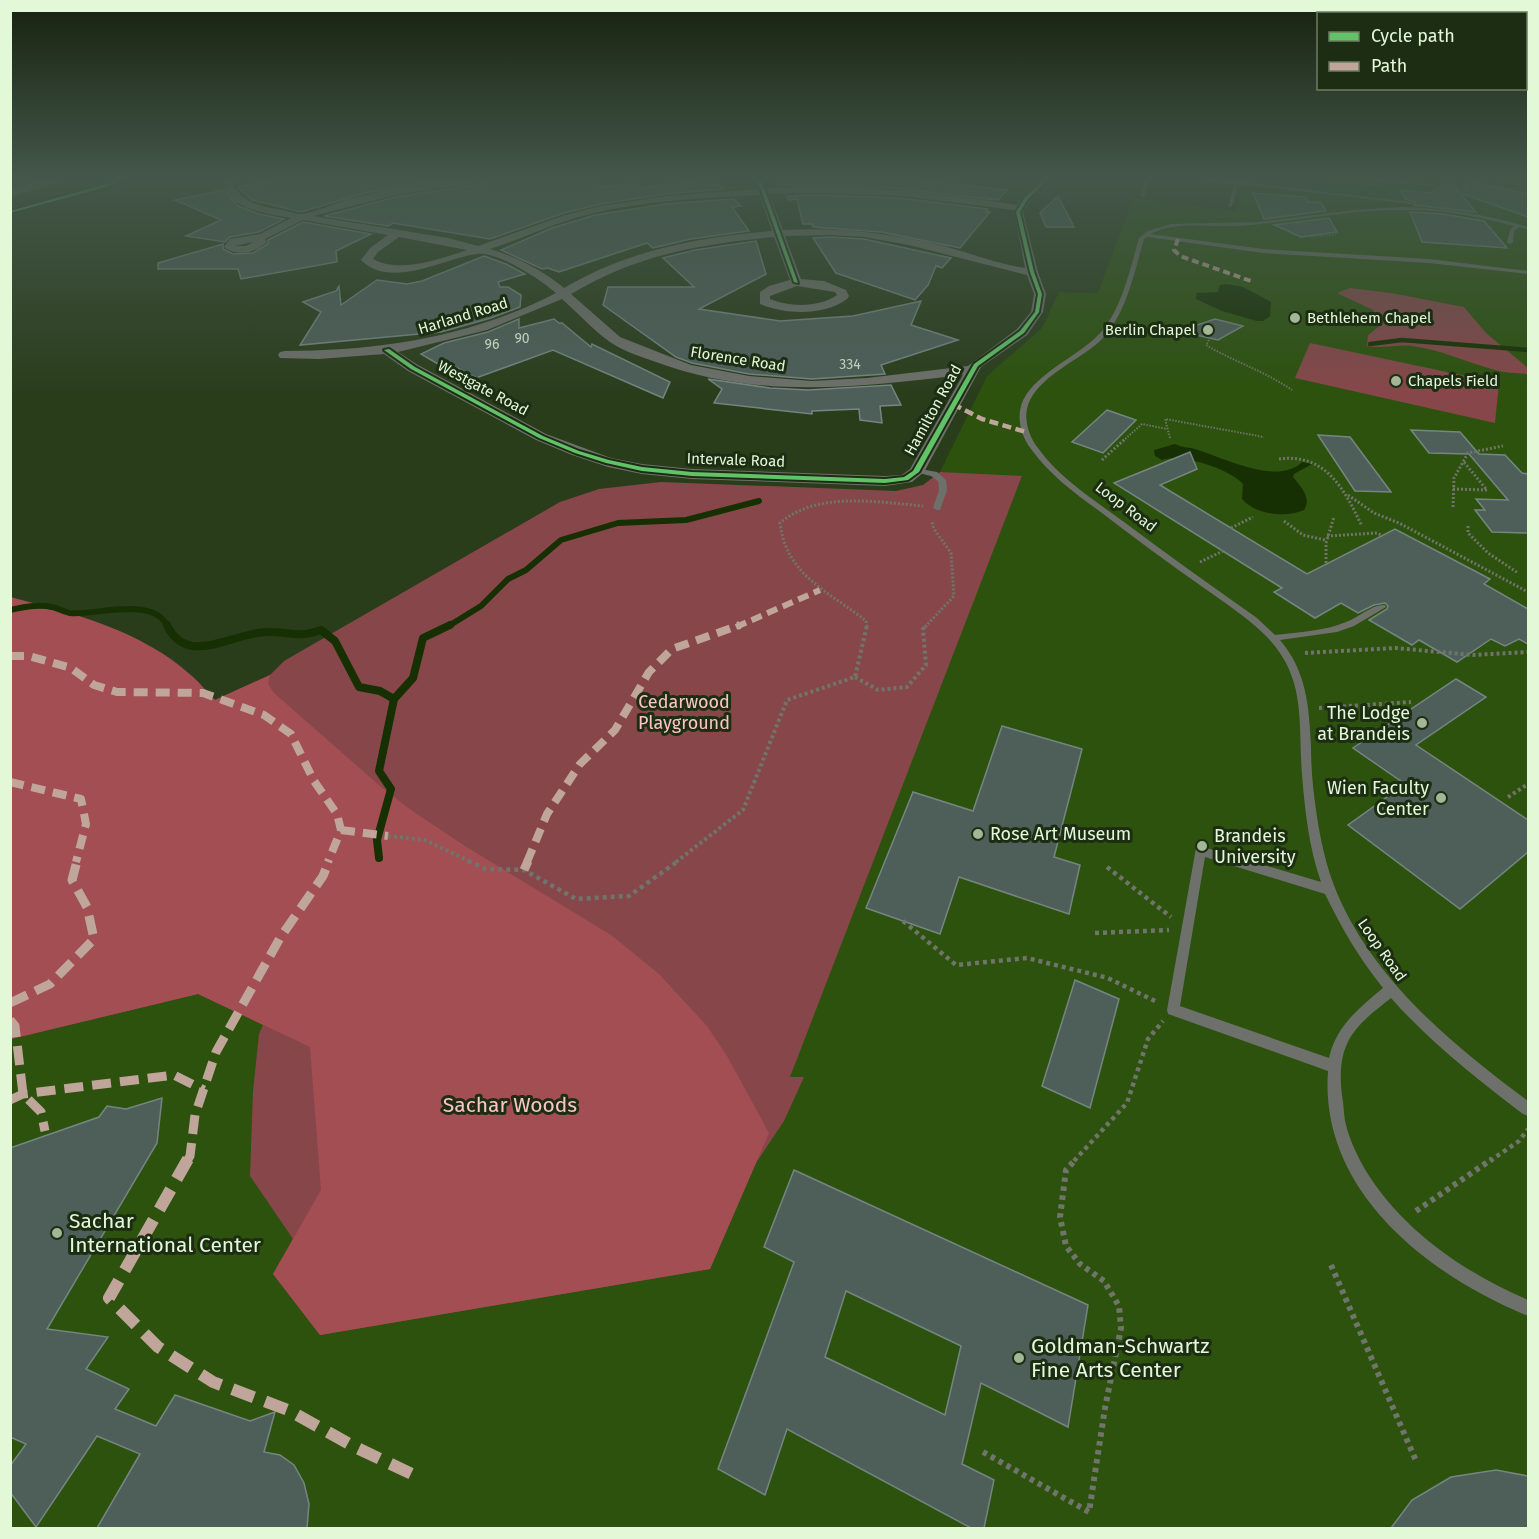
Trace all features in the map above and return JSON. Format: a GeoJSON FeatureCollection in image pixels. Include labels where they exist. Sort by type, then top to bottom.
{"type":"FeatureCollection","features":[{"type":"Feature","properties":{"kind":"street"},"geometry":{"type":"LineString","coordinates":[[374,251],[367,258],[369,263],[384,268],[413,267],[443,262],[476,251]]}},
{"type":"Feature","properties":{"kind":"street","name":"Florence Road"},"geometry":{"type":"LineString","coordinates":[[486,251],[520,263],[543,277],[603,332],[623,344],[670,363],[711,374],[769,382],[823,385],[972,370]]}},
{"type":"Feature","properties":{"kind":"street","name":"Harland Road"},"geometry":{"type":"LineString","coordinates":[[387,350],[429,343],[480,330],[522,314],[564,294],[596,275],[645,255],[666,251]]}},
{"type":"Feature","properties":{"kind":"street"},"geometry":{"type":"LineString","coordinates":[[785,251],[796,282]]}},
{"type":"Feature","properties":{"kind":"street","name":"Harland Road"},"geometry":{"type":"LineString","coordinates":[[948,251],[1002,267],[1032,272]]}},
{"type":"Feature","properties":{"kind":"street","name":"Hamilton Road"},"geometry":{"type":"LineString","coordinates":[[912,474],[972,370],[983,358],[1022,332],[1034,318],[1039,307],[1040,294],[1032,272],[1028,251]]}},
{"type":"Feature","properties":{"kind":"street"},"geometry":{"type":"LineString","coordinates":[[796,282],[832,286],[840,290],[843,297],[831,305],[816,307],[781,306],[767,303],[763,299],[769,291],[796,282]]}},
{"type":"Feature","properties":{"kind":"street"},"geometry":{"type":"LineString","coordinates":[[285,355],[337,355],[387,350]]}},
{"type":"Feature","properties":{"kind":"street","name":"Westgate Road"},"geometry":{"type":"LineString","coordinates":[[387,350],[413,368],[567,448]]}},
{"type":"Feature","properties":{"kind":"street","name":"Intervale Road"},"geometry":{"type":"LineString","coordinates":[[567,448],[620,465],[671,472],[885,481],[912,474]]}},
{"type":"Feature","properties":{"kind":"lane","name":"Loop Road"},"geometry":{"type":"LineString","coordinates":[[1139,251],[1112,323],[1095,341],[1039,386],[1023,408],[1022,422],[1037,452],[1102,510],[1254,620],[1274,638],[1287,656],[1300,685],[1304,709],[1306,758],[1318,852],[1330,890],[1354,941],[1390,990],[1442,1040],[1491,1082],[1528,1109]]}},
{"type":"Feature","properties":{"kind":"lane"},"geometry":{"type":"LineString","coordinates":[[1263,251],[1429,261],[1528,273]]}},
{"type":"Feature","properties":{"kind":"lane"},"geometry":{"type":"LineString","coordinates":[[912,474],[934,474],[942,480],[943,490],[937,508]]}},
{"type":"Feature","properties":{"kind":"lane"},"geometry":{"type":"LineString","coordinates":[[1274,638],[1334,630],[1352,624],[1382,607]]}},
{"type":"Feature","properties":{"kind":"lane"},"geometry":{"type":"LineString","coordinates":[[1330,890],[1200,851],[1173,1010],[1334,1066]]}},
{"type":"Feature","properties":{"kind":"lane"},"geometry":{"type":"LineString","coordinates":[[1390,990],[1343,1036],[1334,1066],[1335,1109],[1344,1141],[1379,1205],[1398,1223],[1452,1268],[1502,1298],[1528,1308]]}},
{"type":"Feature","properties":{"kind":"path"},"geometry":{"type":"LineString","coordinates":[[1209,340],[1206,345],[1215,352],[1266,373],[1292,390]]}},
{"type":"Feature","properties":{"kind":"path"},"geometry":{"type":"LineString","coordinates":[[1170,438],[1165,419],[1264,436]]}},
{"type":"Feature","properties":{"kind":"path"},"geometry":{"type":"LineString","coordinates":[[1102,460],[1142,424],[1167,429]]}},
{"type":"Feature","properties":{"kind":"path"},"geometry":{"type":"LineString","coordinates":[[1453,507],[1455,470],[1473,450],[1503,446]]}},
{"type":"Feature","properties":{"kind":"path"},"geometry":{"type":"LineString","coordinates":[[1280,459],[1299,457],[1319,463],[1347,495],[1374,513],[1398,523],[1528,592]]}},
{"type":"Feature","properties":{"kind":"path"},"geometry":{"type":"LineString","coordinates":[[1453,489],[1487,490],[1463,461]]}},
{"type":"Feature","properties":{"kind":"path"},"geometry":{"type":"LineString","coordinates":[[1347,495],[1362,526]]}},
{"type":"Feature","properties":{"kind":"path"},"geometry":{"type":"LineString","coordinates":[[388,836],[425,840],[486,869],[524,870],[576,899],[629,896],[707,840],[743,810],[787,700],[855,677],[878,690],[907,687],[926,665],[923,629],[954,596],[951,553],[934,530],[932,522],[937,508],[825,502],[801,508],[787,515],[780,523],[782,540],[799,568],[820,590],[845,604],[866,621],[867,629],[855,677]]}},
{"type":"Feature","properties":{"kind":"path"},"geometry":{"type":"LineString","coordinates":[[1231,528],[1253,517]]}},
{"type":"Feature","properties":{"kind":"path"},"geometry":{"type":"LineString","coordinates":[[1326,563],[1323,548],[1334,517]]}},
{"type":"Feature","properties":{"kind":"path"},"geometry":{"type":"LineString","coordinates":[[1284,521],[1303,535],[1326,538],[1377,533],[1383,536]]}},
{"type":"Feature","properties":{"kind":"path"},"geometry":{"type":"LineString","coordinates":[[1468,526],[1468,533],[1488,553],[1518,573]]}},
{"type":"Feature","properties":{"kind":"path"},"geometry":{"type":"LineString","coordinates":[[1193,565],[1223,551]]}},
{"type":"Feature","properties":{"kind":"path"},"geometry":{"type":"LineString","coordinates":[[1287,656],[1395,648],[1473,655],[1528,652]]}},
{"type":"Feature","properties":{"kind":"path"},"geometry":{"type":"LineString","coordinates":[[1304,709],[1411,702]]}},
{"type":"Feature","properties":{"kind":"path"},"geometry":{"type":"LineString","coordinates":[[1508,798],[1528,784]]}},
{"type":"Feature","properties":{"kind":"path"},"geometry":{"type":"LineString","coordinates":[[1107,867],[1187,929]]}},
{"type":"Feature","properties":{"kind":"path"},"geometry":{"type":"LineString","coordinates":[[903,921],[956,965],[1027,958],[1108,978],[1173,1010],[1148,1038],[1127,1102],[1066,1170],[1060,1217],[1066,1246],[1080,1264],[1104,1281],[1119,1306],[1121,1328],[1105,1408],[1089,1512],[983,1452]]}},
{"type":"Feature","properties":{"kind":"path"},"geometry":{"type":"LineString","coordinates":[[1095,933],[1187,929]]}},
{"type":"Feature","properties":{"kind":"path"},"geometry":{"type":"LineString","coordinates":[[1398,1223],[1519,1141],[1528,1130]]}},
{"type":"Feature","properties":{"kind":"path"},"geometry":{"type":"LineString","coordinates":[[1330,1265],[1417,1463]]}},
{"type":"Feature","properties":{"kind":"shaded area","name":"Brandeis University"},"geometry":{"type":"Polygon","coordinates":[[[1114,251],[1528,251],[1528,1528],[11,1528],[10,1039],[198,994],[310,1047],[931,699],[1022,477],[940,472],[987,376],[1042,328],[1059,292],[1098,293],[1114,251]]]}},
{"type":"Feature","properties":{"kind":"shaded area"},"geometry":{"type":"Polygon","coordinates":[[[1220,285],[1243,287],[1271,302],[1270,316],[1263,321],[1257,321],[1222,311],[1196,299],[1197,293],[1218,292],[1220,285]]]}},
{"type":"Feature","properties":{"kind":"shaded area"},"geometry":{"type":"Polygon","coordinates":[[[1175,444],[1265,471],[1292,469],[1302,462],[1312,464],[1294,474],[1293,477],[1306,497],[1306,506],[1304,510],[1289,514],[1272,514],[1255,509],[1242,499],[1243,484],[1228,473],[1193,461],[1170,458],[1162,460],[1155,456],[1154,450],[1175,444]]]}},
{"type":"Feature","properties":{"kind":"green space"},"geometry":{"type":"Polygon","coordinates":[[[1350,288],[1391,293],[1464,307],[1486,333],[1528,368],[1528,374],[1495,370],[1424,348],[1367,346],[1368,335],[1381,325],[1373,310],[1337,293],[1350,288]]]}},
{"type":"Feature","properties":{"kind":"green space","name":"Chapels Field"},"geometry":{"type":"Polygon","coordinates":[[[1310,343],[1499,383],[1495,423],[1295,378],[1310,343]]]}},
{"type":"Feature","properties":{"kind":"green space","name":"Cedarwood Playground"},"geometry":{"type":"Polygon","coordinates":[[[940,472],[1022,476],[790,1077],[804,1077],[784,1121],[756,1163],[710,1269],[320,1335],[273,1274],[293,1239],[250,1176],[253,1091],[259,1034],[263,1025],[198,994],[11,1039],[10,597],[96,622],[145,644],[192,677],[215,700],[270,675],[284,661],[560,502],[599,489],[661,482],[896,491],[923,485],[940,472]]]}},
{"type":"Feature","properties":{"kind":"green space","name":"Sachar Woods"},"geometry":{"type":"Polygon","coordinates":[[[10,597],[83,617],[129,635],[172,660],[215,700],[270,675],[268,684],[274,693],[380,786],[411,810],[465,846],[611,935],[659,974],[707,1026],[727,1056],[769,1133],[710,1269],[320,1335],[273,1274],[321,1190],[310,1047],[198,994],[11,1039],[10,597]]]}},
{"type":"Feature","properties":{"kind":"building"},"geometry":{"type":"Polygon","coordinates":[[[200,251],[227,251],[233,254],[257,251],[336,251],[337,262],[241,279],[238,269],[158,269],[158,263],[200,251]]]}},
{"type":"Feature","properties":{"kind":"building"},"geometry":{"type":"Polygon","coordinates":[[[503,251],[623,251],[559,272],[548,268],[542,269],[503,251]]]}},
{"type":"Feature","properties":{"kind":"building"},"geometry":{"type":"Polygon","coordinates":[[[692,251],[759,251],[766,274],[699,309],[780,321],[853,316],[921,301],[911,325],[958,340],[881,365],[885,374],[812,379],[749,374],[692,363],[676,357],[603,305],[608,287],[694,287],[663,258],[692,251]]]}},
{"type":"Feature","properties":{"kind":"building"},"geometry":{"type":"Polygon","coordinates":[[[821,251],[918,251],[951,258],[942,268],[936,266],[928,285],[915,300],[836,273],[821,251]]]}},
{"type":"Feature","properties":{"kind":"building"},"geometry":{"type":"Polygon","coordinates":[[[484,256],[525,274],[498,282],[500,287],[508,287],[521,295],[520,307],[441,332],[300,345],[321,312],[303,302],[336,291],[339,286],[341,305],[377,280],[407,284],[422,281],[484,256]]]}},
{"type":"Feature","properties":{"kind":"building"},"geometry":{"type":"Polygon","coordinates":[[[519,319],[519,328],[554,319],[591,347],[592,344],[670,382],[663,398],[553,350],[476,378],[450,364],[443,367],[421,354],[444,343],[488,332],[519,319]]]}},
{"type":"Feature","properties":{"kind":"building","name":"Berlin Chapel"},"geometry":{"type":"Polygon","coordinates":[[[1215,319],[1243,326],[1218,340],[1179,331],[1215,319]]]}},
{"type":"Feature","properties":{"kind":"building"},"geometry":{"type":"Polygon","coordinates":[[[708,379],[770,388],[808,390],[891,385],[901,405],[880,406],[882,423],[860,420],[859,409],[812,411],[812,414],[714,403],[722,389],[708,379]]]}},
{"type":"Feature","properties":{"kind":"building"},"geometry":{"type":"Polygon","coordinates":[[[1107,410],[1136,420],[1103,453],[1072,442],[1107,410]]]}},
{"type":"Feature","properties":{"kind":"building"},"geometry":{"type":"Polygon","coordinates":[[[1411,430],[1460,432],[1479,454],[1505,455],[1522,473],[1528,474],[1528,533],[1492,532],[1475,510],[1485,510],[1476,499],[1508,500],[1469,454],[1429,453],[1411,430]]]}},
{"type":"Feature","properties":{"kind":"building"},"geometry":{"type":"Polygon","coordinates":[[[1318,435],[1350,437],[1391,492],[1355,491],[1318,435]]]}},
{"type":"Feature","properties":{"kind":"building"},"geometry":{"type":"Polygon","coordinates":[[[1190,452],[1197,469],[1160,485],[1307,574],[1395,529],[1490,579],[1484,584],[1528,609],[1528,644],[1519,639],[1505,646],[1491,639],[1457,662],[1419,640],[1412,645],[1369,620],[1387,609],[1388,606],[1385,603],[1374,605],[1358,613],[1341,603],[1315,618],[1274,592],[1282,588],[1114,483],[1190,452]]]}},
{"type":"Feature","properties":{"kind":"building","name":"Wien Faculty Center"},"geometry":{"type":"Polygon","coordinates":[[[1456,679],[1486,697],[1416,745],[1528,820],[1528,852],[1460,909],[1348,825],[1405,784],[1353,748],[1456,679]]]}},
{"type":"Feature","properties":{"kind":"building","name":"Rose Art Museum"},"geometry":{"type":"Polygon","coordinates":[[[1002,726],[1082,749],[1054,857],[1080,865],[1069,914],[959,877],[940,934],[866,908],[913,792],[973,811],[1002,726]]]}},
{"type":"Feature","properties":{"kind":"building"},"geometry":{"type":"Polygon","coordinates":[[[1075,980],[1119,999],[1090,1108],[1042,1086],[1075,980]]]}},
{"type":"Feature","properties":{"kind":"building","name":"Sachar International Center"},"geometry":{"type":"Polygon","coordinates":[[[162,1098],[157,1143],[47,1329],[108,1337],[86,1369],[129,1389],[115,1409],[156,1426],[175,1395],[250,1421],[275,1412],[264,1452],[280,1455],[294,1465],[304,1483],[309,1504],[307,1528],[97,1528],[140,1454],[97,1436],[36,1527],[10,1492],[10,1466],[26,1444],[10,1437],[10,1148],[99,1117],[107,1106],[126,1109],[162,1098]]]}},
{"type":"Feature","properties":{"kind":"building","name":"Goldman-Schwartz Fine Arts Center"},"geometry":{"type":"Polygon","coordinates":[[[794,1170],[1088,1305],[1068,1427],[981,1383],[962,1464],[994,1480],[984,1528],[971,1528],[787,1429],[765,1495],[718,1469],[794,1262],[764,1247],[794,1170]],[[846,1291],[825,1357],[945,1415],[961,1346],[846,1291]]]}},
{"type":"Feature","properties":{"kind":"building"},"geometry":{"type":"Polygon","coordinates":[[[1496,1470],[1528,1476],[1528,1528],[1391,1528],[1412,1500],[1451,1477],[1496,1470]]]}},
{"type":"Feature","properties":{"kind":"waterway"},"geometry":{"type":"LineString","coordinates":[[1370,344],[1402,340],[1528,350]]}},
{"type":"Feature","properties":{"kind":"waterway"},"geometry":{"type":"LineString","coordinates":[[447,627],[481,606],[508,579],[526,570],[561,540],[618,523],[686,520],[759,501]]}},
{"type":"Feature","properties":{"kind":"waterway"},"geometry":{"type":"LineString","coordinates":[[10,610],[42,606],[70,613],[137,609],[161,617],[168,627]]}},
{"type":"Feature","properties":{"kind":"waterway"},"geometry":{"type":"LineString","coordinates":[[167,625],[176,638],[186,644],[198,646],[266,632],[299,634],[321,630],[335,641],[359,687],[380,691],[394,699]]}},
{"type":"Feature","properties":{"kind":"waterway"},"geometry":{"type":"LineString","coordinates":[[394,699],[413,678],[423,638],[450,625]]}},
{"type":"Feature","properties":{"kind":"waterway"},"geometry":{"type":"LineString","coordinates":[[379,858],[377,840],[391,789],[379,771],[394,699]]}},
{"type":"Feature","properties":{"kind":"marked path"},"geometry":{"type":"LineString","coordinates":[[1175,251],[1180,256],[1251,281]]}},
{"type":"Feature","properties":{"kind":"marked path"},"geometry":{"type":"LineString","coordinates":[[953,404],[982,419],[1026,432]]}},
{"type":"Feature","properties":{"kind":"marked path"},"geometry":{"type":"LineString","coordinates":[[524,870],[547,814],[580,764],[615,730],[649,672],[672,649],[743,624],[820,590]]}},
{"type":"Feature","properties":{"kind":"marked path"},"geometry":{"type":"LineString","coordinates":[[10,656],[29,656],[71,668],[94,685],[117,692],[203,693],[264,715],[291,734],[314,781],[337,814],[341,830],[323,876],[280,938],[216,1052],[195,1115],[190,1156],[109,1298],[158,1347],[213,1382],[288,1410],[355,1447],[412,1474]]}},
{"type":"Feature","properties":{"kind":"marked path"},"geometry":{"type":"LineString","coordinates":[[10,782],[81,799],[86,824],[72,880],[87,907],[94,939],[50,984],[10,1003]]}},
{"type":"Feature","properties":{"kind":"marked path"},"geometry":{"type":"LineString","coordinates":[[341,830],[388,836]]}},
{"type":"Feature","properties":{"kind":"marked path"},"geometry":{"type":"LineString","coordinates":[[10,1020],[15,1026],[23,1094],[41,1112],[45,1131]]}},
{"type":"Feature","properties":{"kind":"marked path"},"geometry":{"type":"LineString","coordinates":[[10,1100],[23,1094],[174,1075],[204,1090]]}},
{"type":"Feature","properties":{"kind":"cycle path"},"geometry":{"type":"LineString","coordinates":[[785,251],[796,282]]}},
{"type":"Feature","properties":{"kind":"cycle path"},"geometry":{"type":"LineString","coordinates":[[387,350],[413,368],[541,437],[608,462],[642,469],[692,474],[885,481],[906,479],[916,472],[976,365],[1022,332],[1037,312],[1040,294],[1027,251]]}},
{"type":"Feature","properties":{"kind":"place","name":"Bethlehem Chapel"},"geometry":{"type":"Point","coordinates":[1295,318]}},
{"type":"Feature","properties":{"kind":"place","name":"Berlin Chapel"},"geometry":{"type":"Point","coordinates":[1208,330]}},
{"type":"Feature","properties":{"kind":"place","name":"Chapels Field"},"geometry":{"type":"Point","coordinates":[1396,381]}},
{"type":"Feature","properties":{"kind":"place","name":"The Lodge at Brandeis"},"geometry":{"type":"Point","coordinates":[1422,723]}},
{"type":"Feature","properties":{"kind":"place","name":"Wien Faculty Center"},"geometry":{"type":"Point","coordinates":[1441,798]}},
{"type":"Feature","properties":{"kind":"place","name":"Rose Art Museum"},"geometry":{"type":"Point","coordinates":[978,834]}},
{"type":"Feature","properties":{"kind":"place","name":"Brandeis University"},"geometry":{"type":"Point","coordinates":[1202,846]}},
{"type":"Feature","properties":{"kind":"place","name":"Sachar International Center"},"geometry":{"type":"Point","coordinates":[57,1233]}},
{"type":"Feature","properties":{"kind":"place","name":"Goldman-Schwartz Fine Arts Center"},"geometry":{"type":"Point","coordinates":[1019,1358]}}]}
